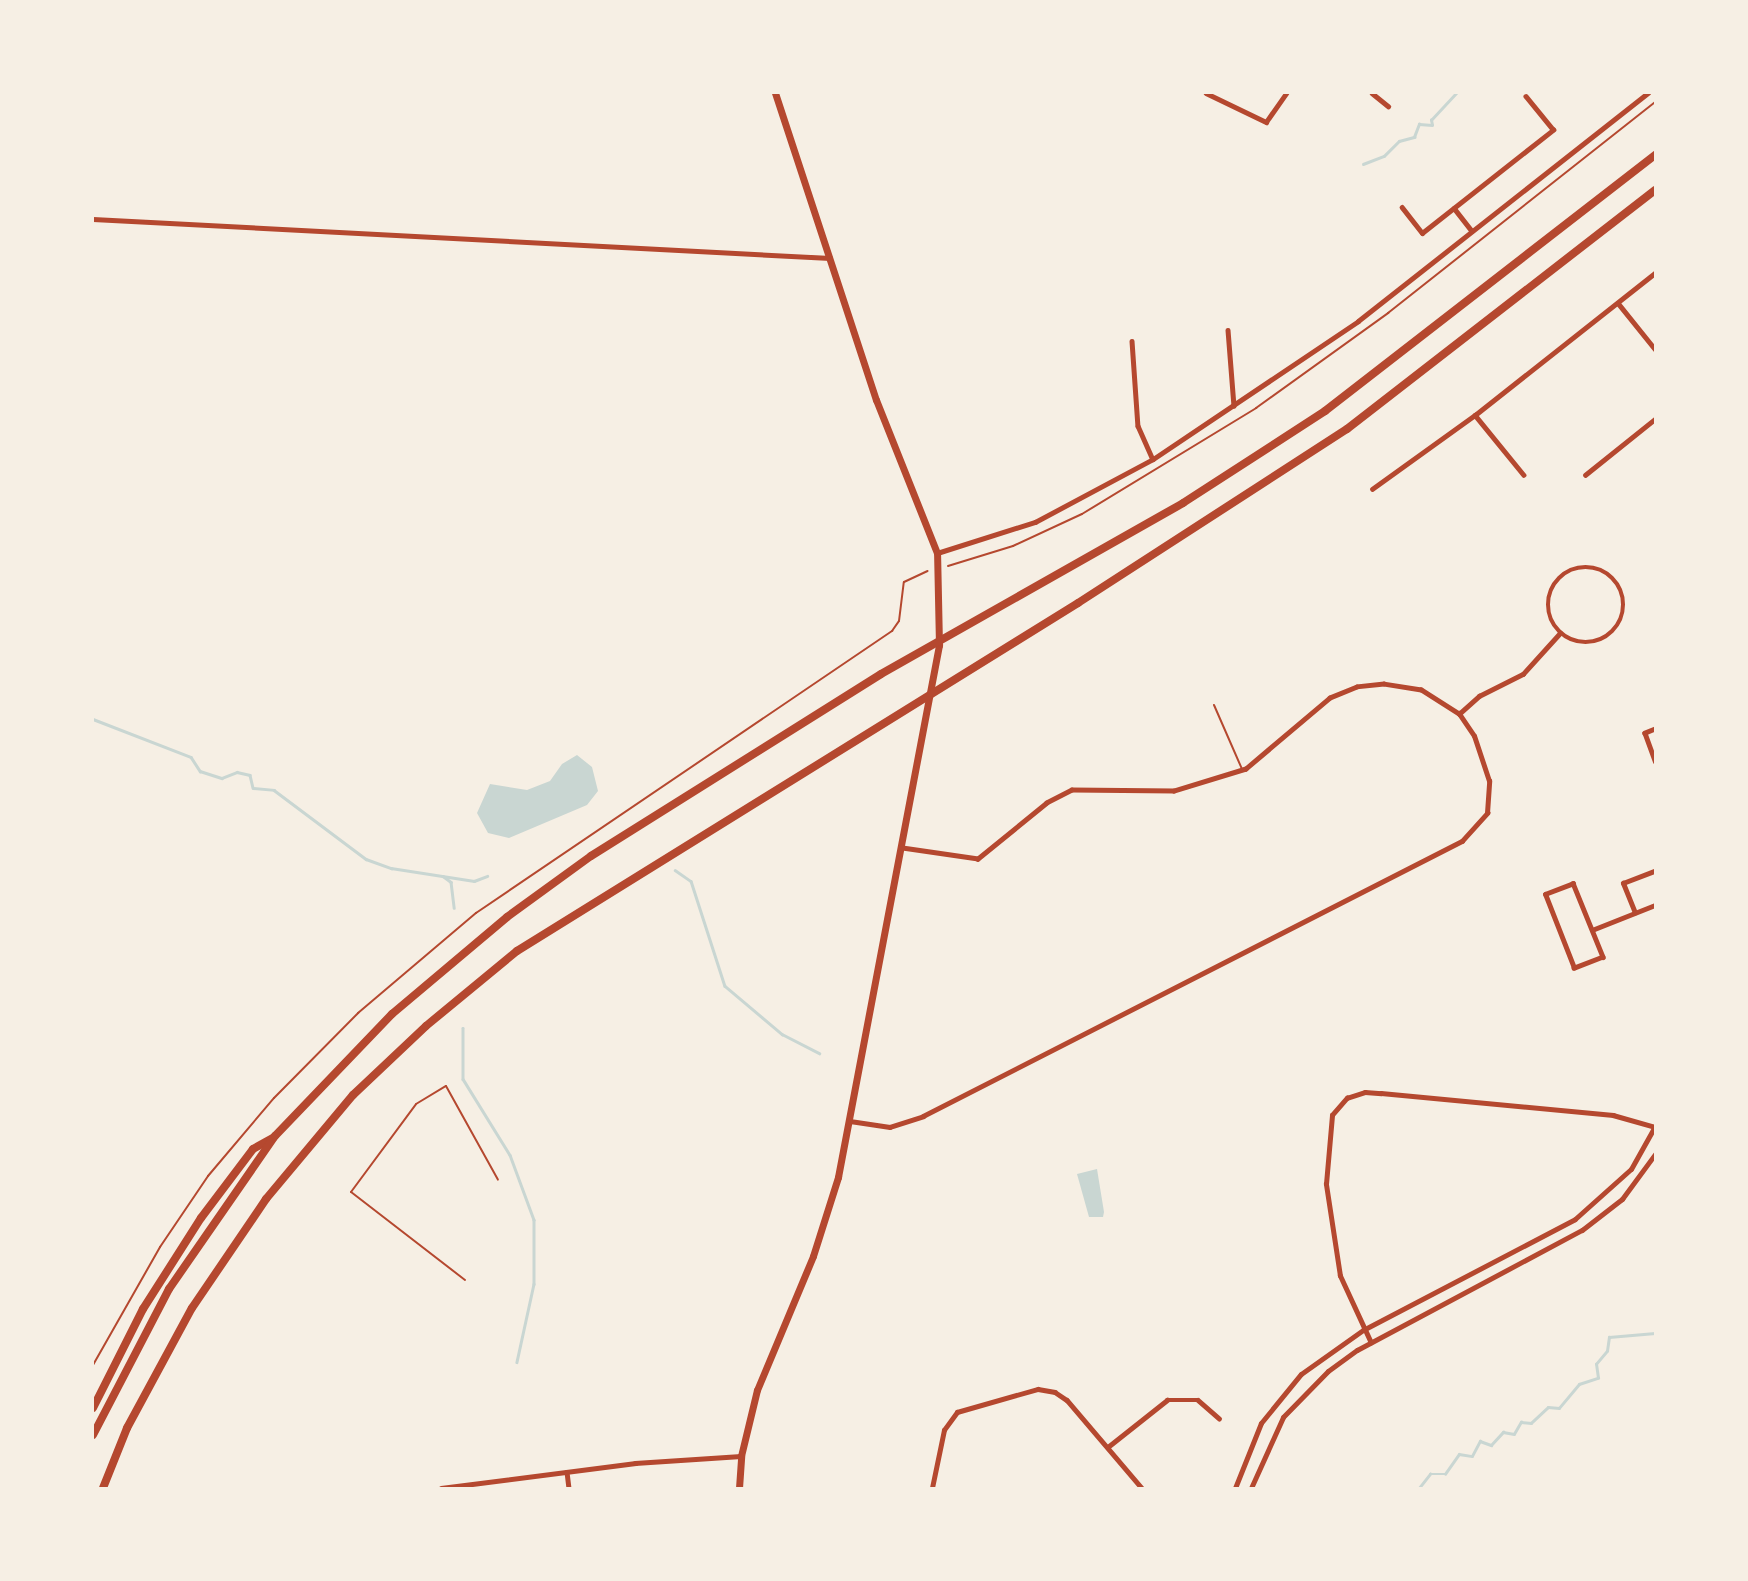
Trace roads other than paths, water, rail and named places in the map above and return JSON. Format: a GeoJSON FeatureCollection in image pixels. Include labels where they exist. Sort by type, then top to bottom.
{"type":"FeatureCollection","features":[{"type":"Feature","properties":{"kind":"highway"},"geometry":{"type":"LineString","coordinates":[[93,1435],[169,1289],[275,1136],[392,1014],[507,917],[591,856],[881,674],[1183,503],[1325,411],[1655,155]]}},
{"type":"Feature","properties":{"kind":"highway"},"geometry":{"type":"LineString","coordinates":[[105,1488],[114,1461],[192,1308],[266,1199],[353,1095],[426,1026],[517,951],[1077,603],[1346,429],[1655,190]]}},
{"type":"Feature","properties":{"kind":"highway"},"geometry":{"type":"LineString","coordinates":[[93,1408],[143,1309],[201,1218],[253,1149],[275,1136]]}},
{"type":"Feature","properties":{"kind":"main road"},"geometry":{"type":"LineString","coordinates":[[739,1488],[741,1456],[757,1390],[831,1204],[850,1121],[926,730],[940,620],[937,554],[919,499],[876,400],[775,93]]}},
{"type":"Feature","properties":{"kind":"street"},"geometry":{"type":"LineString","coordinates":[[1206,93],[1266,122],[1286,93]]}},
{"type":"Feature","properties":{"kind":"street"},"geometry":{"type":"LineString","coordinates":[[1372,93],[1388,106]]}},
{"type":"Feature","properties":{"kind":"street"},"geometry":{"type":"LineString","coordinates":[[937,554],[1035,522],[1153,459],[1234,407],[1358,321],[1648,93]]}},
{"type":"Feature","properties":{"kind":"street"},"geometry":{"type":"LineString","coordinates":[[1402,207],[1422,233],[1553,130],[1526,97]]}},
{"type":"Feature","properties":{"kind":"street"},"geometry":{"type":"LineString","coordinates":[[1454,208],[1472,231]]}},
{"type":"Feature","properties":{"kind":"street"},"geometry":{"type":"LineString","coordinates":[[93,219],[831,258]]}},
{"type":"Feature","properties":{"kind":"street"},"geometry":{"type":"LineString","coordinates":[[1372,489],[1475,415],[1655,273]]}},
{"type":"Feature","properties":{"kind":"street"},"geometry":{"type":"LineString","coordinates":[[1618,303],[1655,349]]}},
{"type":"Feature","properties":{"kind":"street"},"geometry":{"type":"LineString","coordinates":[[1228,330],[1234,407]]}},
{"type":"Feature","properties":{"kind":"street"},"geometry":{"type":"LineString","coordinates":[[1132,341],[1138,426],[1153,459]]}},
{"type":"Feature","properties":{"kind":"street"},"geometry":{"type":"LineString","coordinates":[[1475,415],[1524,475]]}},
{"type":"Feature","properties":{"kind":"street"},"geometry":{"type":"LineString","coordinates":[[1585,475],[1654,422]]}},
{"type":"Feature","properties":{"kind":"street"},"geometry":{"type":"LineString","coordinates":[[1581,567],[1594,568],[1615,580],[1625,608],[1619,625],[1606,638],[1580,643],[1560,633],[1550,618],[1548,603],[1556,582],[1581,567]]}},
{"type":"Feature","properties":{"kind":"street"},"geometry":{"type":"LineString","coordinates":[[1459,714],[1479,696],[1523,674],[1560,633]]}},
{"type":"Feature","properties":{"kind":"street"},"geometry":{"type":"LineString","coordinates":[[850,1121],[890,1128],[923,1116],[1462,841],[1487,813],[1490,797],[1485,765],[1459,714],[1410,687],[1357,687],[1330,698],[1269,754],[1243,770],[1174,790],[1072,790],[1047,803],[978,859],[903,848]]}},
{"type":"Feature","properties":{"kind":"street"},"geometry":{"type":"LineString","coordinates":[[1655,729],[1645,733],[1655,761]]}},
{"type":"Feature","properties":{"kind":"street"},"geometry":{"type":"LineString","coordinates":[[1635,913],[1623,883],[1655,871]]}},
{"type":"Feature","properties":{"kind":"street"},"geometry":{"type":"LineString","coordinates":[[1573,883],[1592,930],[1603,957],[1574,968],[1545,894],[1573,883]]}},
{"type":"Feature","properties":{"kind":"street"},"geometry":{"type":"LineString","coordinates":[[1592,930],[1655,905]]}},
{"type":"Feature","properties":{"kind":"street"},"geometry":{"type":"LineString","coordinates":[[1236,1488],[1254,1436],[1284,1392],[1318,1360],[1363,1330],[1575,1219],[1631,1169],[1655,1126],[1613,1115],[1381,1093],[1365,1092],[1347,1098],[1332,1115],[1326,1184],[1340,1276],[1363,1330],[1371,1343]]}},
{"type":"Feature","properties":{"kind":"street"},"geometry":{"type":"LineString","coordinates":[[1251,1488],[1268,1443],[1295,1402],[1328,1371],[1371,1343],[1582,1230],[1622,1199],[1655,1154]]}},
{"type":"Feature","properties":{"kind":"street"},"geometry":{"type":"LineString","coordinates":[[932,1488],[949,1420],[973,1404],[1014,1392],[1055,1392],[1109,1446],[1142,1488]]}},
{"type":"Feature","properties":{"kind":"street"},"geometry":{"type":"LineString","coordinates":[[1109,1446],[1167,1400],[1198,1400],[1219,1419]]}},
{"type":"Feature","properties":{"kind":"street"},"geometry":{"type":"LineString","coordinates":[[441,1488],[567,1472],[741,1456]]}},
{"type":"Feature","properties":{"kind":"street"},"geometry":{"type":"LineString","coordinates":[[567,1472],[569,1488]]}},
{"type":"Feature","properties":{"kind":"lane"},"geometry":{"type":"LineString","coordinates":[[1214,705],[1243,770]]}},
{"type":"Feature","properties":{"kind":"waterway"},"geometry":{"type":"LineString","coordinates":[[1363,164],[1384,156],[1399,141],[1414,137],[1419,124],[1432,125],[1431,120],[1456,93]]}},
{"type":"Feature","properties":{"kind":"waterway"},"geometry":{"type":"LineString","coordinates":[[93,719],[191,757],[200,771],[222,778],[237,772],[250,775],[253,788],[274,790],[366,859],[391,868],[474,881],[487,876]]}},
{"type":"Feature","properties":{"kind":"waterway"},"geometry":{"type":"LineString","coordinates":[[675,870],[691,881],[725,986],[782,1034],[819,1053]]}},
{"type":"Feature","properties":{"kind":"waterway"},"geometry":{"type":"LineString","coordinates":[[443,876],[451,882],[454,908]]}},
{"type":"Feature","properties":{"kind":"waterway"},"geometry":{"type":"LineString","coordinates":[[463,1028],[463,1079],[510,1155],[534,1220],[534,1284],[517,1362]]}},
{"type":"Feature","properties":{"kind":"waterway"},"geometry":{"type":"LineString","coordinates":[[1419,1488],[1430,1474],[1445,1474],[1459,1454],[1472,1456],[1480,1441],[1491,1445],[1503,1432],[1514,1434],[1521,1422],[1531,1423],[1548,1407],[1559,1408],[1579,1384],[1598,1378],[1596,1364],[1607,1351],[1609,1337],[1655,1333]]}}]}
